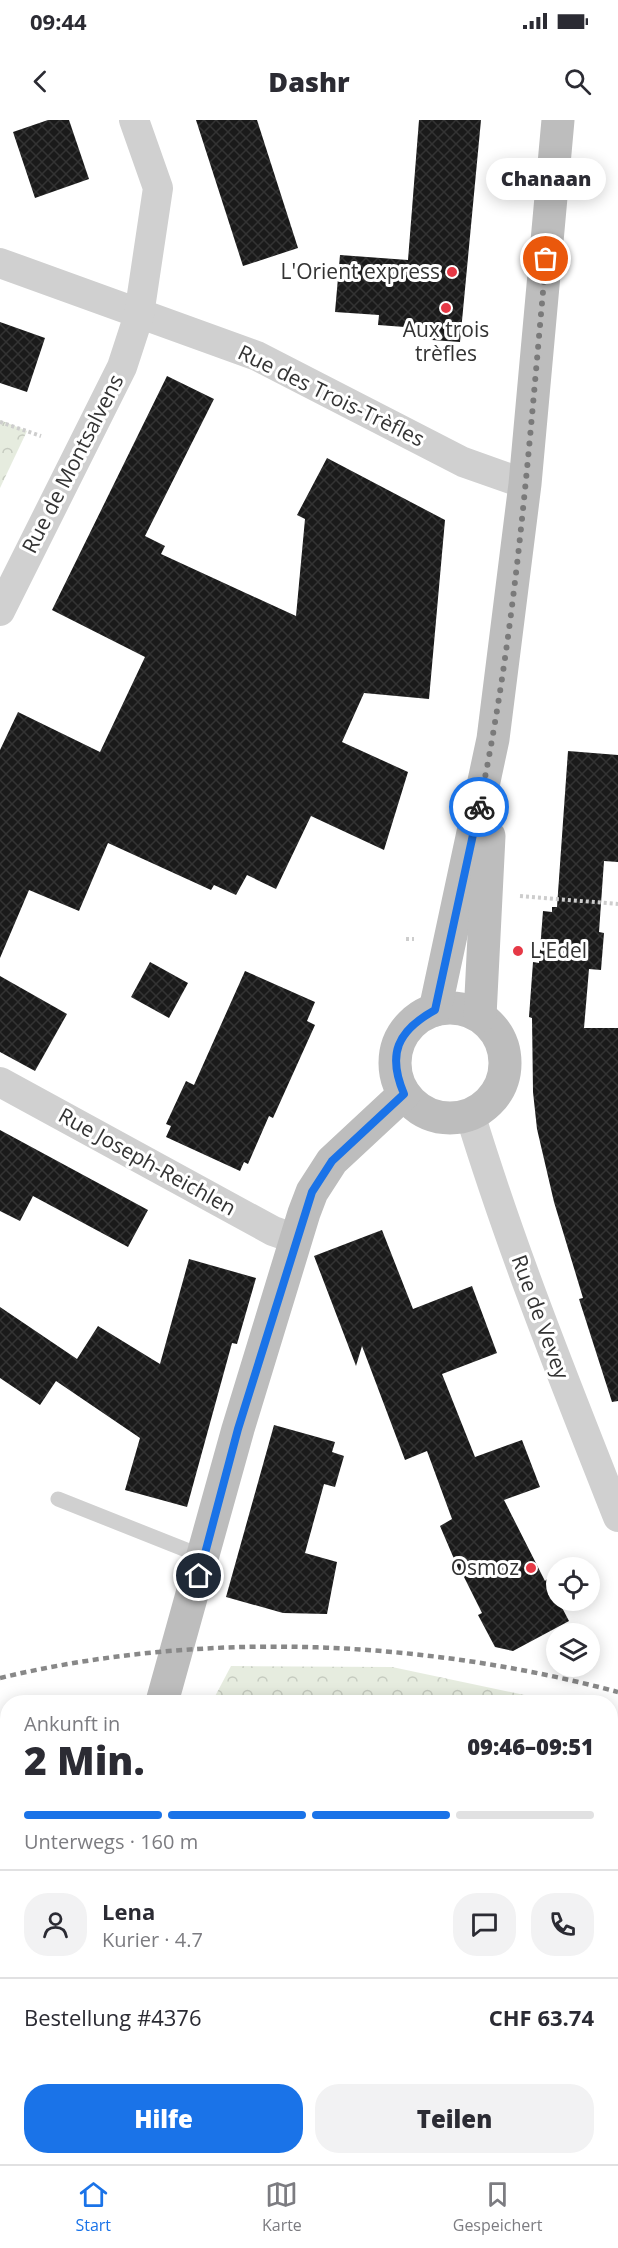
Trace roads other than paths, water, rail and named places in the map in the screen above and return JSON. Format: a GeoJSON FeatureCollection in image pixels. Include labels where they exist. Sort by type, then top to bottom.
{"type":"FeatureCollection","features":[{"type":"Feature","properties":{"kind":"main road"},"geometry":{"type":"LineString","coordinates":[[480,1016],[494,739],[525,484],[558,120]]}},
{"type":"Feature","properties":{"kind":"main road"},"geometry":{"type":"LineString","coordinates":[[435,1010],[494,739]]}},
{"type":"Feature","properties":{"kind":"main road"},"geometry":{"type":"LineString","coordinates":[[454,1008],[480,1016],[494,1029],[502,1047],[505,1068],[498,1089],[485,1105],[470,1114],[453,1118],[435,1116],[417,1107],[404,1094],[396,1075],[395,1056],[400,1038],[414,1021],[435,1010],[454,1008]]}},
{"type":"Feature","properties":{"kind":"main road"},"geometry":{"type":"LineString","coordinates":[[164,1695],[238,1429],[312,1192],[332,1161],[404,1094]]}},
{"type":"Feature","properties":{"kind":"street","name":"Rue de Montsalvens"},"geometry":{"type":"LineString","coordinates":[[0,611],[122,367],[139,315],[158,188],[134,120]]}},
{"type":"Feature","properties":{"kind":"street","name":"Rue des Trois-Trèfles"},"geometry":{"type":"LineString","coordinates":[[0,263],[257,356],[463,462],[525,484]]}},
{"type":"Feature","properties":{"kind":"street","name":"Rue Joseph-Reichlen"},"geometry":{"type":"LineString","coordinates":[[0,1082],[273,1231],[296,1239]]}},
{"type":"Feature","properties":{"kind":"street","name":"Rue de Vevey"},"geometry":{"type":"LineString","coordinates":[[470,1114],[495,1196],[563,1380],[618,1517]]}},
{"type":"Feature","properties":{"kind":"lane"},"geometry":{"type":"LineString","coordinates":[[58,1499],[204,1557]]}},
{"type":"Feature","properties":{"kind":"railway"},"geometry":{"type":"LineString","coordinates":[[0,1678],[76,1663],[153,1652],[231,1647],[310,1647],[388,1652],[466,1661],[543,1674],[618,1692]]}},
{"type":"Feature","properties":{"kind":"place","name":"Chanaan"},"geometry":{"type":"Point","coordinates":[546,259]}},
{"type":"Feature","properties":{"kind":"place","name":"L'Orient express"},"geometry":{"type":"Point","coordinates":[452,272]}},
{"type":"Feature","properties":{"kind":"place","name":"Aux trois trèfles"},"geometry":{"type":"Point","coordinates":[446,308]}},
{"type":"Feature","properties":{"kind":"place","name":"L'Edel"},"geometry":{"type":"Point","coordinates":[518,951]}},
{"type":"Feature","properties":{"kind":"place","name":"Osmoz"},"geometry":{"type":"Point","coordinates":[531,1568]}}]}
